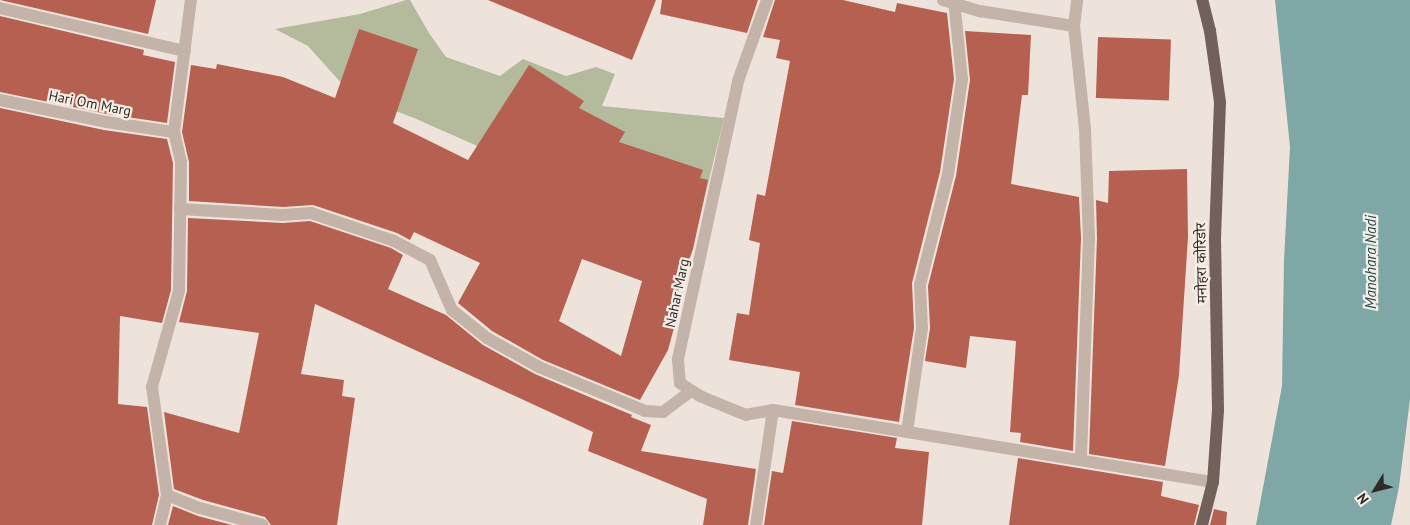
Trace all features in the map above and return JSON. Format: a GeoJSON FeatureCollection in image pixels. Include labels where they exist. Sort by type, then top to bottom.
{"type":"FeatureCollection","features":[{"type":"Feature","properties":{"kind":"main road","name":"मनोहरा कोरिडोर"},"geometry":{"type":"LineString","coordinates":[[1202,0],[1210,31],[1220,102],[1215,238],[1218,410],[1213,482],[1202,525]]}},
{"type":"Feature","properties":{"kind":"street"},"geometry":{"type":"LineString","coordinates":[[160,525],[167,495],[152,386],[179,292],[181,162],[174,132],[191,0]]}},
{"type":"Feature","properties":{"kind":"street","name":"Nahar Marg"},"geometry":{"type":"LineString","coordinates":[[691,390],[680,383],[678,359],[738,81],[766,0]]}},
{"type":"Feature","properties":{"kind":"street"},"geometry":{"type":"LineString","coordinates":[[1077,0],[1074,26],[1085,129],[1089,238],[1081,460]]}},
{"type":"Feature","properties":{"kind":"street"},"geometry":{"type":"LineString","coordinates":[[907,432],[922,328],[920,285],[948,174],[962,79],[950,1],[980,11],[1074,26]]}},
{"type":"Feature","properties":{"kind":"street"},"geometry":{"type":"LineString","coordinates":[[0,8],[185,51]]}},
{"type":"Feature","properties":{"kind":"street","name":"Hari Om Marg"},"geometry":{"type":"LineString","coordinates":[[0,100],[106,122],[174,132]]}},
{"type":"Feature","properties":{"kind":"street"},"geometry":{"type":"LineString","coordinates":[[180,209],[283,215],[311,213],[394,241],[430,260],[452,310],[486,338],[540,367],[645,411],[663,412],[691,390],[746,415],[773,410],[1213,482]]}},
{"type":"Feature","properties":{"kind":"street"},"geometry":{"type":"LineString","coordinates":[[756,525],[773,410]]}},
{"type":"Feature","properties":{"kind":"street"},"geometry":{"type":"LineString","coordinates":[[167,495],[200,508],[264,525]]}},
{"type":"Feature","properties":{"kind":"green space"},"geometry":{"type":"Polygon","coordinates":[[[410,0],[429,33],[446,57],[500,76],[523,59],[566,76],[596,67],[615,74],[602,106],[724,118],[694,242],[414,118],[351,94],[308,46],[275,29],[360,14],[410,0]]]}},
{"type":"Feature","properties":{"kind":"water","name":"Manohara Nadi"},"geometry":{"type":"Polygon","coordinates":[[[1275,0],[1410,0],[1410,399],[1399,487],[1391,525],[1256,525],[1282,386],[1284,260],[1290,147],[1275,0]]]}},
{"type":"Feature","properties":{"kind":"building"},"geometry":{"type":"Polygon","coordinates":[[[0,0],[156,0],[148,34],[0,0]]]}},
{"type":"Feature","properties":{"kind":"building"},"geometry":{"type":"Polygon","coordinates":[[[488,0],[656,0],[632,60],[488,0]]]}},
{"type":"Feature","properties":{"kind":"building"},"geometry":{"type":"Polygon","coordinates":[[[662,0],[758,0],[747,33],[660,14],[662,0]]]}},
{"type":"Feature","properties":{"kind":"building"},"geometry":{"type":"Polygon","coordinates":[[[775,0],[843,0],[895,12],[897,3],[947,13],[954,79],[940,172],[912,283],[914,328],[899,422],[795,405],[800,372],[729,360],[737,313],[749,315],[760,243],[749,240],[757,194],[765,196],[790,61],[776,58],[780,40],[763,37],[775,0]]]}},
{"type":"Feature","properties":{"kind":"building"},"geometry":{"type":"Polygon","coordinates":[[[0,16],[144,50],[143,55],[175,62],[167,123],[107,114],[0,92],[0,16]]]}},
{"type":"Feature","properties":{"kind":"building"},"geometry":{"type":"Polygon","coordinates":[[[359,29],[418,49],[393,123],[468,160],[529,65],[584,101],[579,108],[625,132],[619,142],[703,170],[700,178],[708,180],[693,249],[676,297],[682,298],[668,350],[640,400],[543,360],[492,331],[458,303],[480,263],[414,232],[410,240],[397,233],[313,205],[283,207],[189,201],[189,162],[182,132],[191,65],[216,69],[217,64],[283,77],[335,98],[359,29]],[[582,259],[559,321],[621,356],[642,281],[582,259]]]}},
{"type":"Feature","properties":{"kind":"building"},"geometry":{"type":"Polygon","coordinates":[[[965,31],[1031,35],[1028,95],[1022,95],[1011,184],[1079,197],[1081,238],[1073,451],[1020,442],[1021,433],[1010,432],[1016,341],[970,336],[966,368],[925,361],[930,328],[928,286],[956,176],[970,80],[965,31]]]}},
{"type":"Feature","properties":{"kind":"building"},"geometry":{"type":"Polygon","coordinates":[[[1098,37],[1171,40],[1169,101],[1096,98],[1098,37]]]}},
{"type":"Feature","properties":{"kind":"building"},"geometry":{"type":"Polygon","coordinates":[[[0,108],[104,130],[167,139],[173,163],[171,290],[162,323],[120,316],[118,404],[147,407],[159,495],[152,525],[0,525],[0,108]]]}},
{"type":"Feature","properties":{"kind":"building"},"geometry":{"type":"Polygon","coordinates":[[[1187,169],[1188,237],[1179,375],[1165,466],[1089,454],[1097,238],[1096,200],[1108,203],[1109,171],[1187,169]]]}},
{"type":"Feature","properties":{"kind":"building"},"geometry":{"type":"Polygon","coordinates":[[[188,218],[283,223],[310,221],[391,248],[403,255],[388,289],[446,315],[483,345],[535,374],[632,415],[631,417],[651,425],[641,451],[756,469],[748,525],[703,525],[707,499],[588,451],[593,432],[315,304],[301,374],[344,380],[342,396],[355,398],[337,525],[271,525],[265,517],[203,500],[174,489],[164,412],[239,433],[259,333],[179,322],[187,291],[188,218]]]}},
{"type":"Feature","properties":{"kind":"building"},"geometry":{"type":"Polygon","coordinates":[[[792,421],[897,438],[895,448],[929,452],[922,525],[764,525],[772,471],[783,473],[792,421]]]}},
{"type":"Feature","properties":{"kind":"building"},"geometry":{"type":"Polygon","coordinates":[[[1018,458],[1163,482],[1161,496],[1199,505],[1194,525],[1009,525],[1018,458]]]}},
{"type":"Feature","properties":{"kind":"building"},"geometry":{"type":"Polygon","coordinates":[[[173,506],[198,516],[232,525],[168,525],[173,506]]]}},
{"type":"Feature","properties":{"kind":"building"},"geometry":{"type":"Polygon","coordinates":[[[1214,509],[1227,512],[1226,525],[1210,525],[1214,509]]]}}]}
